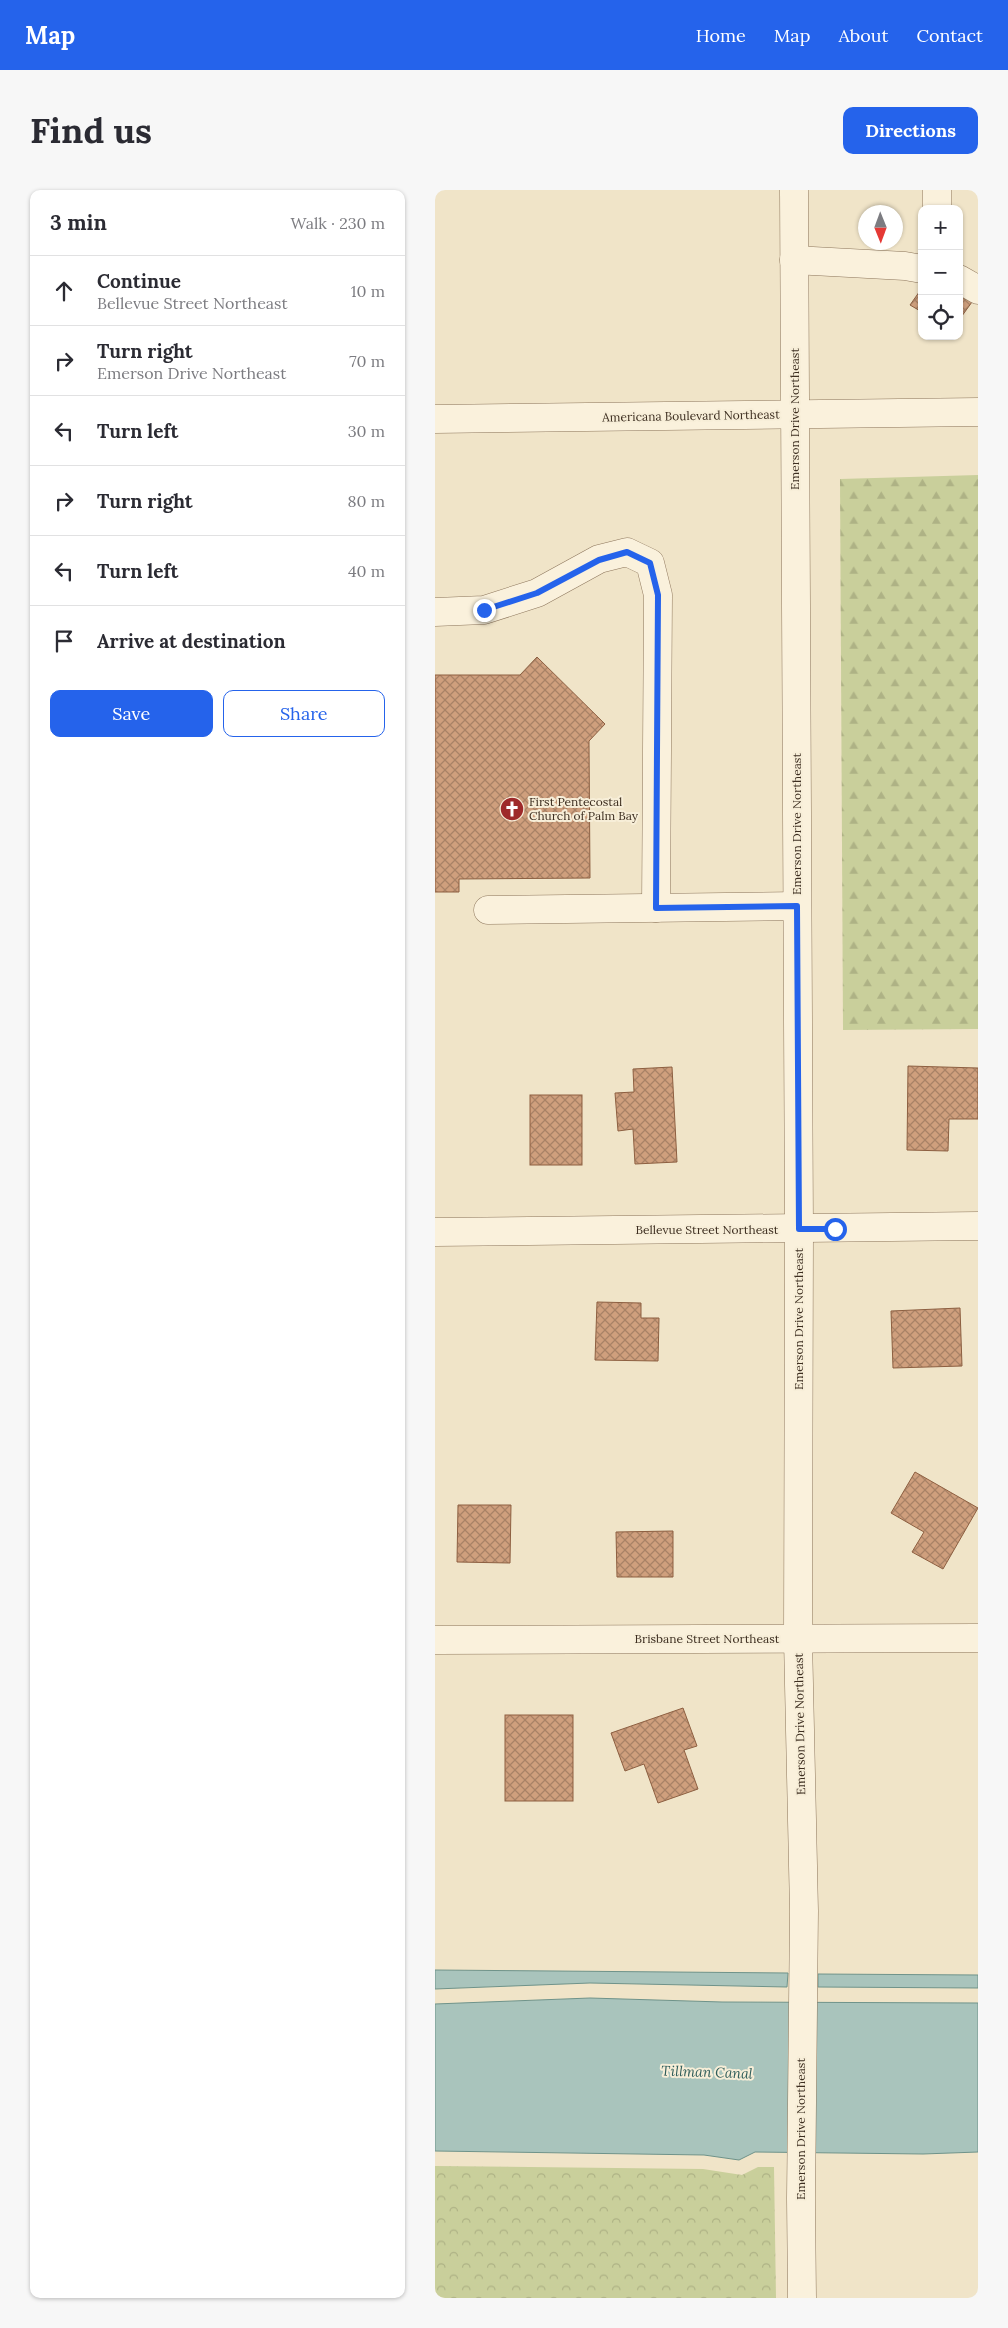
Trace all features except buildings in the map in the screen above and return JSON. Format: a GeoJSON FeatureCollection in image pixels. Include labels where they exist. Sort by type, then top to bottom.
{"type":"FeatureCollection","features":[{"type":"Feature","properties":{"kind":"street","name":"Emerson Drive Northeast"},"geometry":{"type":"LineString","coordinates":[[794,190],[799,1229],[798,1639],[803,1911],[802,2298]]}},
{"type":"Feature","properties":{"kind":"street"},"geometry":{"type":"LineString","coordinates":[[937,190],[937,205]]}},
{"type":"Feature","properties":{"kind":"street"},"geometry":{"type":"LineString","coordinates":[[794,260],[918,268]]}},
{"type":"Feature","properties":{"kind":"street"},"geometry":{"type":"LineString","coordinates":[[963,281],[978,290]]}},
{"type":"Feature","properties":{"kind":"street","name":"Americana Boulevard Northeast"},"geometry":{"type":"LineString","coordinates":[[435,419],[978,412]]}},
{"type":"Feature","properties":{"kind":"street"},"geometry":{"type":"LineString","coordinates":[[435,612],[484,610],[537,593],[599,560],[627,552],[650,563],[658,595],[656,908]]}},
{"type":"Feature","properties":{"kind":"street"},"geometry":{"type":"LineString","coordinates":[[488,910],[797,906]]}},
{"type":"Feature","properties":{"kind":"street","name":"Bellevue Street Northeast"},"geometry":{"type":"LineString","coordinates":[[435,1232],[978,1226]]}},
{"type":"Feature","properties":{"kind":"street","name":"Brisbane Street Northeast"},"geometry":{"type":"LineString","coordinates":[[435,1640],[978,1638]]}},
{"type":"Feature","properties":{"kind":"green space"},"geometry":{"type":"Polygon","coordinates":[[[978,475],[978,1029],[843,1030],[840,479],[978,475]]]}},
{"type":"Feature","properties":{"kind":"green space"},"geometry":{"type":"Polygon","coordinates":[[[435,2166],[703,2169],[742,2175],[758,2167],[774,2167],[776,2298],[435,2298],[435,2166]]]}},
{"type":"Feature","properties":{"kind":"water"},"geometry":{"type":"Polygon","coordinates":[[[435,1970],[788,1973],[787,1987],[590,1983],[435,1989],[435,1970]]]}},
{"type":"Feature","properties":{"kind":"water"},"geometry":{"type":"Polygon","coordinates":[[[818,1974],[978,1975],[978,1988],[818,1987],[818,1974]]]}},
{"type":"Feature","properties":{"kind":"water","name":"Tillman Canal"},"geometry":{"type":"Polygon","coordinates":[[[590,1998],[722,2002],[978,2003],[978,2152],[923,2154],[755,2152],[739,2160],[704,2155],[435,2151],[435,2004],[590,1998]]]}},
{"type":"Feature","properties":{"kind":"place","name":"First Pentecostal Church of Palm Bay"},"geometry":{"type":"Point","coordinates":[512,809]}},
{"type":"Feature","properties":{"kind":"route"},"geometry":{"type":"LineString","coordinates":[[484,610],[537,593],[599,560],[627,552],[650,563],[658,595],[656,908],[797,906],[799,1229],[835,1229]]}}]}
